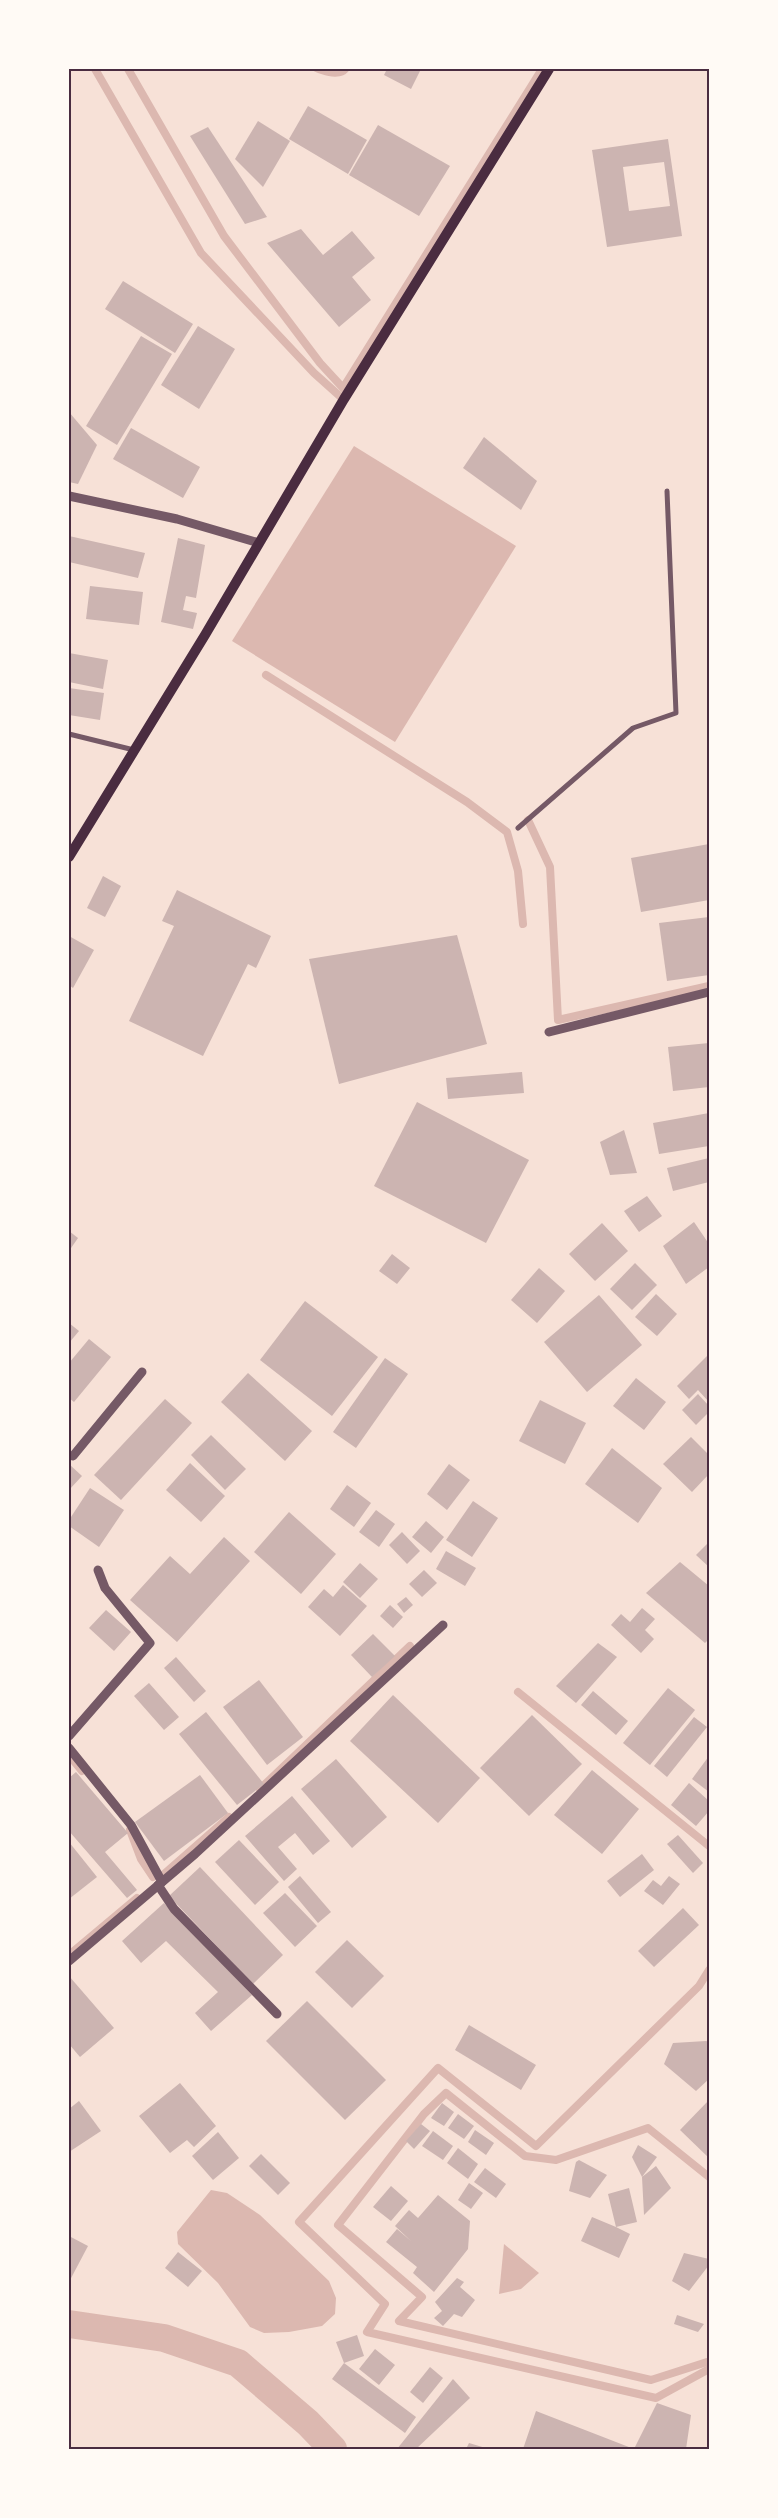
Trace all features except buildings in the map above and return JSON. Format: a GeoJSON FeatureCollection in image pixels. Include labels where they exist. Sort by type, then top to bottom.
{"type":"FeatureCollection","features":[{"type":"Feature","properties":{"kind":"main road"},"geometry":{"type":"LineString","coordinates":[[69,857],[206,635],[344,399],[549,69]]}},
{"type":"Feature","properties":{"kind":"street"},"geometry":{"type":"LineString","coordinates":[[518,828],[633,728],[676,713],[667,492]]}},
{"type":"Feature","properties":{"kind":"street"},"geometry":{"type":"LineString","coordinates":[[69,496],[177,519],[259,543]]}},
{"type":"Feature","properties":{"kind":"street"},"geometry":{"type":"LineString","coordinates":[[69,734],[134,750]]}},
{"type":"Feature","properties":{"kind":"street"},"geometry":{"type":"LineString","coordinates":[[549,1032],[709,992]]}},
{"type":"Feature","properties":{"kind":"street"},"geometry":{"type":"LineString","coordinates":[[73,1456],[142,1372]]}},
{"type":"Feature","properties":{"kind":"street"},"geometry":{"type":"LineString","coordinates":[[69,1736],[150,1643],[105,1588],[98,1570]]}},
{"type":"Feature","properties":{"kind":"street"},"geometry":{"type":"LineString","coordinates":[[69,1961],[160,1883],[443,1624]]}},
{"type":"Feature","properties":{"kind":"street"},"geometry":{"type":"LineString","coordinates":[[69,1748],[131,1825],[174,1909],[277,2014]]}},
{"type":"Feature","properties":{"kind":"shaded area"},"geometry":{"type":"Polygon","coordinates":[[[310,69],[350,69],[347,73],[337,77],[326,76],[310,69]]]}},
{"type":"Feature","properties":{"kind":"shaded area"},"geometry":{"type":"Polygon","coordinates":[[[354,446],[516,546],[395,742],[232,641],[354,446]]]}},
{"type":"Feature","properties":{"kind":"shaded area"},"geometry":{"type":"Polygon","coordinates":[[[211,2190],[227,2193],[260,2215],[329,2281],[336,2298],[335,2314],[322,2326],[289,2332],[264,2333],[250,2327],[218,2283],[178,2244],[177,2232],[211,2190]]]}},
{"type":"Feature","properties":{"kind":"shaded area"},"geometry":{"type":"Polygon","coordinates":[[[504,2244],[539,2273],[521,2289],[499,2294],[504,2244]]]}},
{"type":"Feature","properties":{"kind":"waterway"},"geometry":{"type":"LineString","coordinates":[[95,69],[201,253],[314,373],[343,399]]}},
{"type":"Feature","properties":{"kind":"waterway"},"geometry":{"type":"LineString","coordinates":[[128,69],[224,236],[320,363],[343,388],[542,69]]}},
{"type":"Feature","properties":{"kind":"waterway"},"geometry":{"type":"LineString","coordinates":[[266,675],[467,802],[507,832],[518,871],[523,924]]}},
{"type":"Feature","properties":{"kind":"waterway"},"geometry":{"type":"LineString","coordinates":[[528,820],[550,867],[558,1020],[709,986]]}},
{"type":"Feature","properties":{"kind":"waterway"},"geometry":{"type":"LineString","coordinates":[[260,1789],[410,1646]]}},
{"type":"Feature","properties":{"kind":"waterway"},"geometry":{"type":"LineString","coordinates":[[518,1692],[709,1846]]}},
{"type":"Feature","properties":{"kind":"waterway"},"geometry":{"type":"LineString","coordinates":[[69,1755],[82,1771]]}},
{"type":"Feature","properties":{"kind":"waterway"},"geometry":{"type":"LineString","coordinates":[[163,1875],[229,1817]]}},
{"type":"Feature","properties":{"kind":"waterway"},"geometry":{"type":"LineString","coordinates":[[130,1830],[141,1859],[153,1877]]}},
{"type":"Feature","properties":{"kind":"waterway"},"geometry":{"type":"LineString","coordinates":[[69,1955],[137,1898]]}},
{"type":"Feature","properties":{"kind":"waterway"},"geometry":{"type":"LineString","coordinates":[[709,1970],[699,1986],[536,2146],[438,2068],[299,2222],[385,2304],[367,2332],[656,2398],[709,2369]]}},
{"type":"Feature","properties":{"kind":"waterway"},"geometry":{"type":"LineString","coordinates":[[709,2177],[648,2128],[556,2160],[525,2156],[446,2093],[424,2114],[338,2225],[422,2297],[399,2321],[651,2380],[707,2362],[709,2364]]}},
{"type":"Feature","properties":{"kind":"waterway"},"geometry":{"type":"LineString","coordinates":[[69,2324],[164,2338],[238,2363],[308,2423],[333,2449]]}}]}
